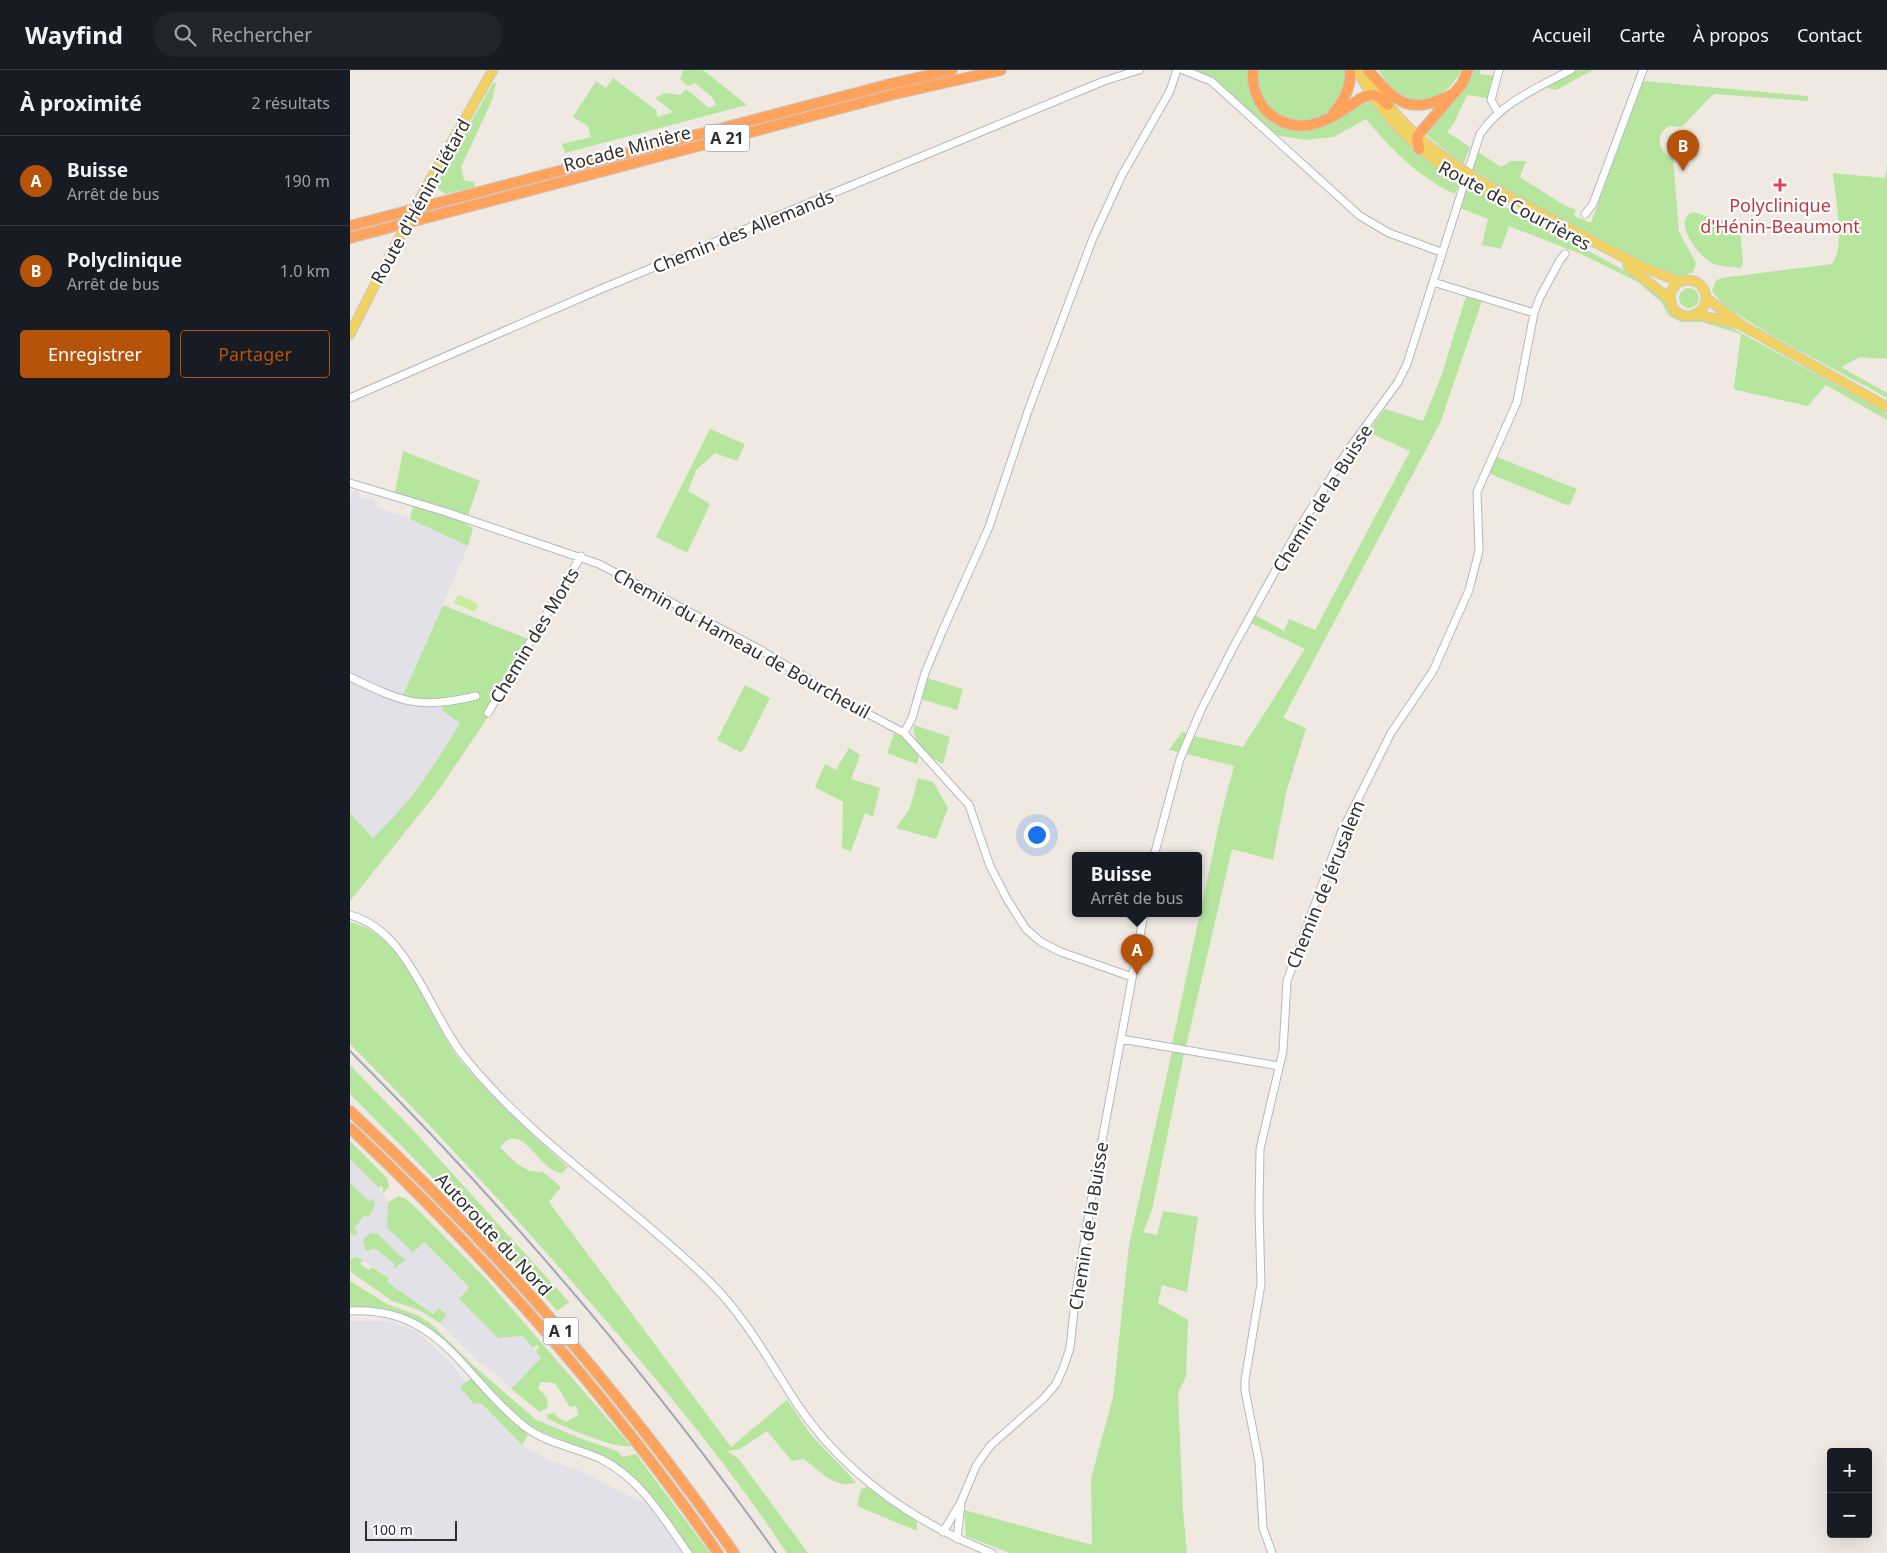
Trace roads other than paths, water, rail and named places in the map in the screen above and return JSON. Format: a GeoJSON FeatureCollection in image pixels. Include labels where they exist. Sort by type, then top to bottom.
{"type":"FeatureCollection","features":[{"type":"Feature","properties":{"kind":"highway"},"geometry":{"type":"LineString","coordinates":[[890,84],[939,70]]}},
{"type":"Feature","properties":{"kind":"highway","name":"Rocade Minière"},"geometry":{"type":"LineString","coordinates":[[350,226],[890,84],[952,70]]}},
{"type":"Feature","properties":{"kind":"highway","name":"Rocade Minière"},"geometry":{"type":"LineString","coordinates":[[350,238],[895,94],[1000,70]]}},
{"type":"Feature","properties":{"kind":"highway"},"geometry":{"type":"LineString","coordinates":[[1253,70],[1253,86],[1256,95],[1268,112],[1275,118],[1298,127],[1314,125],[1330,118],[1359,100],[1372,95],[1380,97],[1388,105]]}},
{"type":"Feature","properties":{"kind":"highway"},"geometry":{"type":"LineString","coordinates":[[1330,118],[1348,90],[1351,79],[1350,70]]}},
{"type":"Feature","properties":{"kind":"highway"},"geometry":{"type":"LineString","coordinates":[[1367,70],[1387,93],[1408,104],[1431,104],[1455,93]]}},
{"type":"Feature","properties":{"kind":"highway"},"geometry":{"type":"LineString","coordinates":[[1418,143],[1462,84],[1468,70]]}},
{"type":"Feature","properties":{"kind":"highway","name":"Autoroute du Nord"},"geometry":{"type":"LineString","coordinates":[[350,1111],[464,1224],[554,1322],[651,1440],[734,1553]]}},
{"type":"Feature","properties":{"kind":"highway","name":"Autoroute du Nord"},"geometry":{"type":"LineString","coordinates":[[350,1128],[446,1223],[533,1318],[627,1430],[718,1553]]}},
{"type":"Feature","properties":{"kind":"main road","name":"Route d'Hénin-Liétard"},"geometry":{"type":"LineString","coordinates":[[350,334],[430,180],[493,70]]}},
{"type":"Feature","properties":{"kind":"main road","name":"Route de Courrières"},"geometry":{"type":"LineString","coordinates":[[1357,70],[1372,95],[1393,122],[1418,143],[1458,172],[1636,271],[1670,300]]}},
{"type":"Feature","properties":{"kind":"main road","name":"Route de Courrières"},"geometry":{"type":"LineString","coordinates":[[1367,70],[1388,105],[1418,143]]}},
{"type":"Feature","properties":{"kind":"main road","name":"Route de Courrières"},"geometry":{"type":"LineString","coordinates":[[1477,183],[1640,266],[1680,282]]}},
{"type":"Feature","properties":{"kind":"main road"},"geometry":{"type":"LineString","coordinates":[[1694,314],[1704,307],[1706,298],[1704,289],[1696,282],[1680,282],[1673,290],[1670,300],[1679,313],[1694,314],[1743,326]]}},
{"type":"Feature","properties":{"kind":"main road"},"geometry":{"type":"LineString","coordinates":[[1706,298],[1743,326],[1887,407]]}},
{"type":"Feature","properties":{"kind":"street","name":"Chemin des Allemands"},"geometry":{"type":"LineString","coordinates":[[350,398],[601,289],[1104,81],[1138,70]]}},
{"type":"Feature","properties":{"kind":"street"},"geometry":{"type":"LineString","coordinates":[[904,733],[912,718],[926,673],[942,632],[989,527],[1028,411],[1093,238],[1122,175],[1170,91],[1176,70]]}},
{"type":"Feature","properties":{"kind":"street"},"geometry":{"type":"LineString","coordinates":[[1183,70],[1211,81],[1360,216],[1389,233],[1441,252]]}},
{"type":"Feature","properties":{"kind":"street"},"geometry":{"type":"LineString","coordinates":[[1498,112],[1491,100],[1499,70]]}},
{"type":"Feature","properties":{"kind":"street","name":"Chemin de la Buisse"},"geometry":{"type":"LineString","coordinates":[[1155,852],[1174,778],[1202,710],[1299,528],[1349,449],[1398,382],[1417,338],[1441,252],[1476,142],[1486,125],[1498,112],[1520,96],[1570,70]]}},
{"type":"Feature","properties":{"kind":"street"},"geometry":{"type":"LineString","coordinates":[[1585,214],[1593,204],[1643,70]]}},
{"type":"Feature","properties":{"kind":"street","name":"Chemin de Jérusalem"},"geometry":{"type":"LineString","coordinates":[[1272,1553],[1263,1528],[1258,1462],[1245,1380],[1262,1284],[1259,1209],[1260,1149],[1286,1031],[1287,980],[1341,833],[1391,733],[1432,671],[1469,590],[1479,551],[1477,492],[1517,402],[1534,313],[1556,267],[1565,254]]}},
{"type":"Feature","properties":{"kind":"street"},"geometry":{"type":"LineString","coordinates":[[1433,282],[1534,313]]}},
{"type":"Feature","properties":{"kind":"street","name":"Chemin du Hameau de Bourcheuil"},"geometry":{"type":"LineString","coordinates":[[350,483],[581,556],[618,572],[759,648],[846,702],[904,733],[969,805],[990,866],[1007,899],[1026,929],[1041,942],[1061,952],[1132,977]]}},
{"type":"Feature","properties":{"kind":"street","name":"Chemin des Morts"},"geometry":{"type":"LineString","coordinates":[[488,713],[581,556]]}},
{"type":"Feature","properties":{"kind":"street"},"geometry":{"type":"LineString","coordinates":[[350,677],[382,692],[415,702],[448,702],[476,696]]}},
{"type":"Feature","properties":{"kind":"street"},"geometry":{"type":"LineString","coordinates":[[350,915],[379,930],[400,952],[454,1044],[490,1086],[540,1137],[693,1266],[732,1306],[798,1406],[840,1456],[863,1479],[888,1499],[943,1532],[992,1553]]}},
{"type":"Feature","properties":{"kind":"street","name":"Chemin de la Buisse"},"geometry":{"type":"LineString","coordinates":[[943,1532],[961,1502],[976,1466],[990,1446],[1043,1399],[1056,1384],[1070,1348],[1076,1292],[1143,917]]}},
{"type":"Feature","properties":{"kind":"street"},"geometry":{"type":"LineString","coordinates":[[350,919],[362,920]]}},
{"type":"Feature","properties":{"kind":"street"},"geometry":{"type":"LineString","coordinates":[[1121,1039],[1279,1066]]}},
{"type":"Feature","properties":{"kind":"street"},"geometry":{"type":"LineString","coordinates":[[350,1311],[380,1312],[401,1317],[421,1326],[452,1353],[526,1428],[554,1443],[602,1460],[622,1472],[650,1499],[688,1553]]}},
{"type":"Feature","properties":{"kind":"street","name":"Chemin de la Buisse"},"geometry":{"type":"LineString","coordinates":[[958,1539],[961,1502]]}},
{"type":"Feature","properties":{"kind":"railway"},"geometry":{"type":"LineString","coordinates":[[350,1051],[464,1170],[573,1293],[677,1421],[776,1553]]}},
{"type":"Feature","properties":{"kind":"place","name":"Polyclinique"},"geometry":{"type":"Point","coordinates":[1683,171]}},
{"type":"Feature","properties":{"kind":"place","name":"Polyclinique d'Hénin-Beaumont"},"geometry":{"type":"Point","coordinates":[1780,185]}},
{"type":"Feature","properties":{"kind":"place","name":"Buisse"},"geometry":{"type":"Point","coordinates":[1137,975]}}]}
